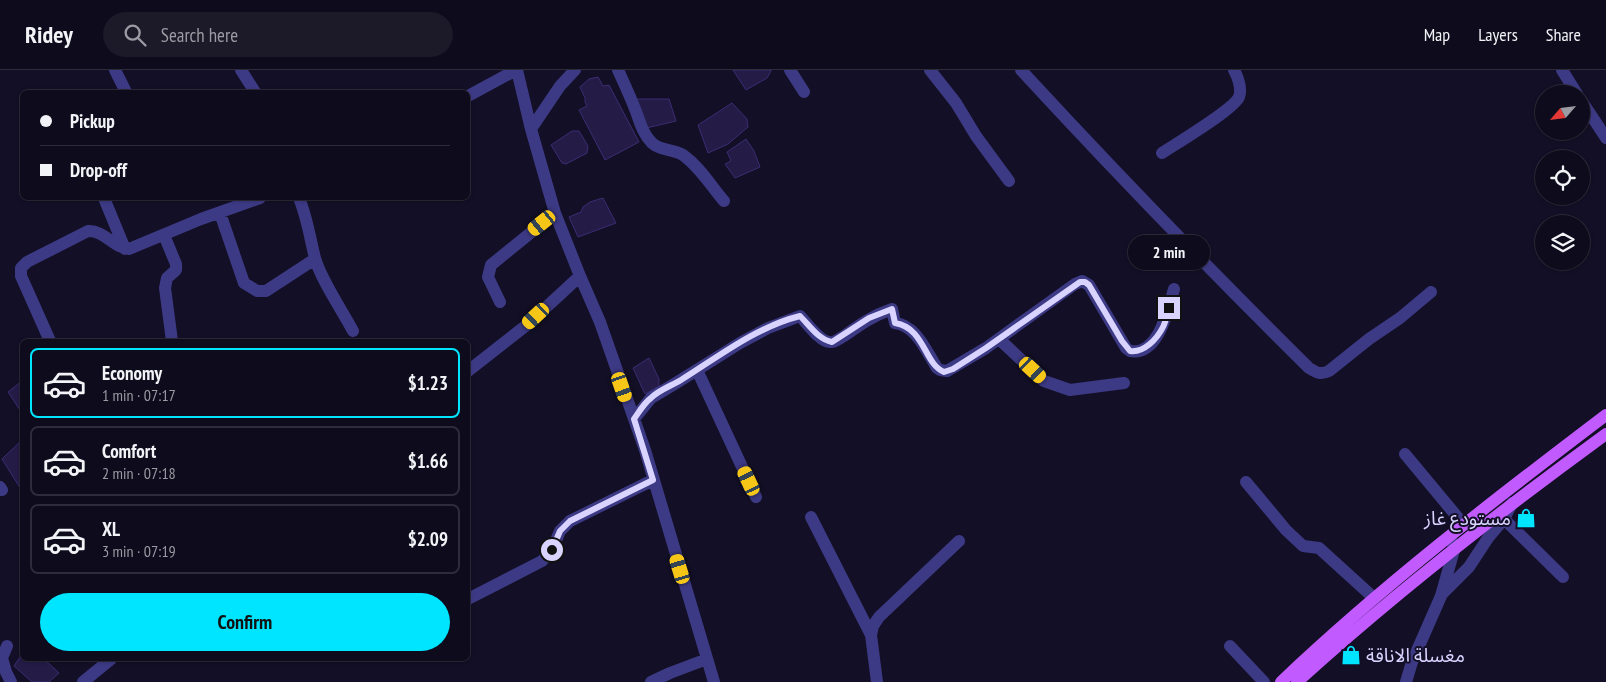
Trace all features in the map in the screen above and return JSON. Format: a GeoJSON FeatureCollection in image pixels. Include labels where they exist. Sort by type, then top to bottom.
{"type":"FeatureCollection","features":[{"type":"Feature","properties":{"kind":"main road"},"geometry":{"type":"LineString","coordinates":[[1281,682],[1374,598],[1452,534],[1606,415]]}},
{"type":"Feature","properties":{"kind":"main road"},"geometry":{"type":"LineString","coordinates":[[1298,682],[1354,631],[1512,503],[1606,434]]}},
{"type":"Feature","properties":{"kind":"street"},"geometry":{"type":"LineString","coordinates":[[115,70],[125,90]]}},
{"type":"Feature","properties":{"kind":"street"},"geometry":{"type":"LineString","coordinates":[[241,70],[254,90]]}},
{"type":"Feature","properties":{"kind":"street"},"geometry":{"type":"LineString","coordinates":[[470,95],[517,70],[531,129],[555,213],[600,322],[634,419],[714,682]]}},
{"type":"Feature","properties":{"kind":"street"},"geometry":{"type":"LineString","coordinates":[[531,129],[560,86],[575,70]]}},
{"type":"Feature","properties":{"kind":"street"},"geometry":{"type":"LineString","coordinates":[[618,70],[642,129],[649,139],[660,148],[682,154],[695,166],[724,201]]}},
{"type":"Feature","properties":{"kind":"street"},"geometry":{"type":"LineString","coordinates":[[790,70],[804,92]]}},
{"type":"Feature","properties":{"kind":"street"},"geometry":{"type":"LineString","coordinates":[[930,70],[956,103],[976,136],[1009,181]]}},
{"type":"Feature","properties":{"kind":"street"},"geometry":{"type":"LineString","coordinates":[[1021,70],[1206,266],[1317,373],[1323,374],[1329,371],[1369,339],[1400,318],[1431,292]]}},
{"type":"Feature","properties":{"kind":"street"},"geometry":{"type":"LineString","coordinates":[[1162,152],[1228,109],[1238,99],[1240,87],[1234,70]]}},
{"type":"Feature","properties":{"kind":"street"},"geometry":{"type":"LineString","coordinates":[[1562,70],[1571,85]]}},
{"type":"Feature","properties":{"kind":"street"},"geometry":{"type":"LineString","coordinates":[[1590,114],[1606,138]]}},
{"type":"Feature","properties":{"kind":"street"},"geometry":{"type":"LineString","coordinates":[[105,200],[125,249]]}},
{"type":"Feature","properties":{"kind":"street"},"geometry":{"type":"LineString","coordinates":[[49,339],[21,276],[21,268],[27,262],[88,230],[94,230],[125,249],[140,245],[254,200]]}},
{"type":"Feature","properties":{"kind":"street"},"geometry":{"type":"LineString","coordinates":[[300,200],[315,259],[354,331]]}},
{"type":"Feature","properties":{"kind":"street"},"geometry":{"type":"LineString","coordinates":[[220,212],[244,283],[257,291],[266,291],[315,259]]}},
{"type":"Feature","properties":{"kind":"street"},"geometry":{"type":"LineString","coordinates":[[500,302],[488,277],[491,265],[555,213]]}},
{"type":"Feature","properties":{"kind":"street"},"geometry":{"type":"LineString","coordinates":[[164,235],[176,264],[176,270],[167,278],[165,288],[172,339]]}},
{"type":"Feature","properties":{"kind":"street"},"geometry":{"type":"LineString","coordinates":[[470,369],[528,324],[580,276]]}},
{"type":"Feature","properties":{"kind":"street"},"geometry":{"type":"LineString","coordinates":[[634,419],[650,398],[740,343],[768,328],[800,316],[814,332],[828,342],[832,342],[869,318],[892,309],[895,323],[911,330],[918,337],[937,368],[944,372],[953,369],[999,339],[1075,284],[1082,281],[1089,285],[1126,348],[1130,351],[1140,351],[1153,341],[1163,327],[1174,288]]}},
{"type":"Feature","properties":{"kind":"street"},"geometry":{"type":"LineString","coordinates":[[999,339],[1044,381],[1070,390],[1124,383]]}},
{"type":"Feature","properties":{"kind":"street"},"geometry":{"type":"LineString","coordinates":[[697,370],[756,497]]}},
{"type":"Feature","properties":{"kind":"street"},"geometry":{"type":"LineString","coordinates":[[1405,454],[1464,525]]}},
{"type":"Feature","properties":{"kind":"street"},"geometry":{"type":"LineString","coordinates":[[470,598],[542,561],[552,550],[560,531],[570,521],[653,480]]}},
{"type":"Feature","properties":{"kind":"street"},"geometry":{"type":"LineString","coordinates":[[1246,482],[1286,530],[1303,546],[1319,548],[1374,598]]}},
{"type":"Feature","properties":{"kind":"street"},"geometry":{"type":"LineString","coordinates":[[1441,596],[1469,567],[1488,538],[1504,519],[1512,503]]}},
{"type":"Feature","properties":{"kind":"street"},"geometry":{"type":"LineString","coordinates":[[811,517],[871,634],[877,682]]}},
{"type":"Feature","properties":{"kind":"street"},"geometry":{"type":"LineString","coordinates":[[1504,519],[1563,577]]}},
{"type":"Feature","properties":{"kind":"street"},"geometry":{"type":"LineString","coordinates":[[1406,682],[1412,662],[1441,596],[1454,550],[1452,534]]}},
{"type":"Feature","properties":{"kind":"street"},"geometry":{"type":"LineString","coordinates":[[871,634],[873,626],[879,617],[958,541]]}},
{"type":"Feature","properties":{"kind":"street"},"geometry":{"type":"LineString","coordinates":[[6,646],[2,658],[6,672],[12,682]]}},
{"type":"Feature","properties":{"kind":"street"},"geometry":{"type":"LineString","coordinates":[[1230,646],[1264,682]]}},
{"type":"Feature","properties":{"kind":"street"},"geometry":{"type":"LineString","coordinates":[[651,682],[707,659]]}},
{"type":"Feature","properties":{"kind":"street"},"geometry":{"type":"LineString","coordinates":[[84,682],[110,661]]}},
{"type":"Feature","properties":{"kind":"building"},"geometry":{"type":"Polygon","coordinates":[[[733,70],[771,71],[767,78],[746,90],[733,70]]]}},
{"type":"Feature","properties":{"kind":"building"},"geometry":{"type":"Polygon","coordinates":[[[598,77],[603,86],[609,85],[639,142],[605,160],[579,110],[587,106],[580,87],[589,79],[598,77]]]}},
{"type":"Feature","properties":{"kind":"building"},"geometry":{"type":"Polygon","coordinates":[[[634,99],[669,99],[676,121],[642,129],[634,99]]]}},
{"type":"Feature","properties":{"kind":"building"},"geometry":{"type":"Polygon","coordinates":[[[732,103],[747,119],[748,127],[728,144],[708,153],[698,125],[732,103]]]}},
{"type":"Feature","properties":{"kind":"building"},"geometry":{"type":"Polygon","coordinates":[[[572,131],[579,131],[588,146],[587,153],[566,164],[562,163],[551,145],[572,131]]]}},
{"type":"Feature","properties":{"kind":"building"},"geometry":{"type":"Polygon","coordinates":[[[746,139],[754,151],[760,167],[735,178],[725,164],[731,161],[727,152],[746,139]]]}},
{"type":"Feature","properties":{"kind":"building"},"geometry":{"type":"Polygon","coordinates":[[[603,198],[616,223],[578,237],[569,217],[581,212],[583,207],[590,202],[603,198]]]}},
{"type":"Feature","properties":{"kind":"building"},"geometry":{"type":"Polygon","coordinates":[[[649,358],[659,379],[659,386],[645,394],[633,368],[649,358]]]}},
{"type":"Feature","properties":{"kind":"building"},"geometry":{"type":"Polygon","coordinates":[[[20,383],[20,410],[8,392],[20,383]]]}},
{"type":"Feature","properties":{"kind":"building"},"geometry":{"type":"Polygon","coordinates":[[[20,442],[20,488],[2,459],[20,442]]]}},
{"type":"Feature","properties":{"kind":"building"},"geometry":{"type":"Polygon","coordinates":[[[20,657],[20,661],[46,661],[59,673],[49,682],[32,682],[14,666],[20,657]]]}},
{"type":"Feature","properties":{"kind":"place","name":"مستودع غاز"},"geometry":{"type":"Point","coordinates":[1526,518]}},
{"type":"Feature","properties":{"kind":"place","name":"مغسلة الاناقة"},"geometry":{"type":"Point","coordinates":[1351,655]}},
{"type":"Feature","properties":{"kind":"route"},"geometry":{"type":"LineString","coordinates":[[552,550],[560,531],[570,521],[653,480],[634,419],[650,398],[740,343],[790,319],[800,316],[814,332],[828,342],[832,342],[838,340],[869,318],[892,309],[895,323],[911,330],[918,337],[937,368],[944,372],[953,369],[986,348],[1080,282],[1085,282],[1089,285],[1126,348],[1130,351],[1140,351],[1153,341],[1163,327],[1169,308]]}}]}
